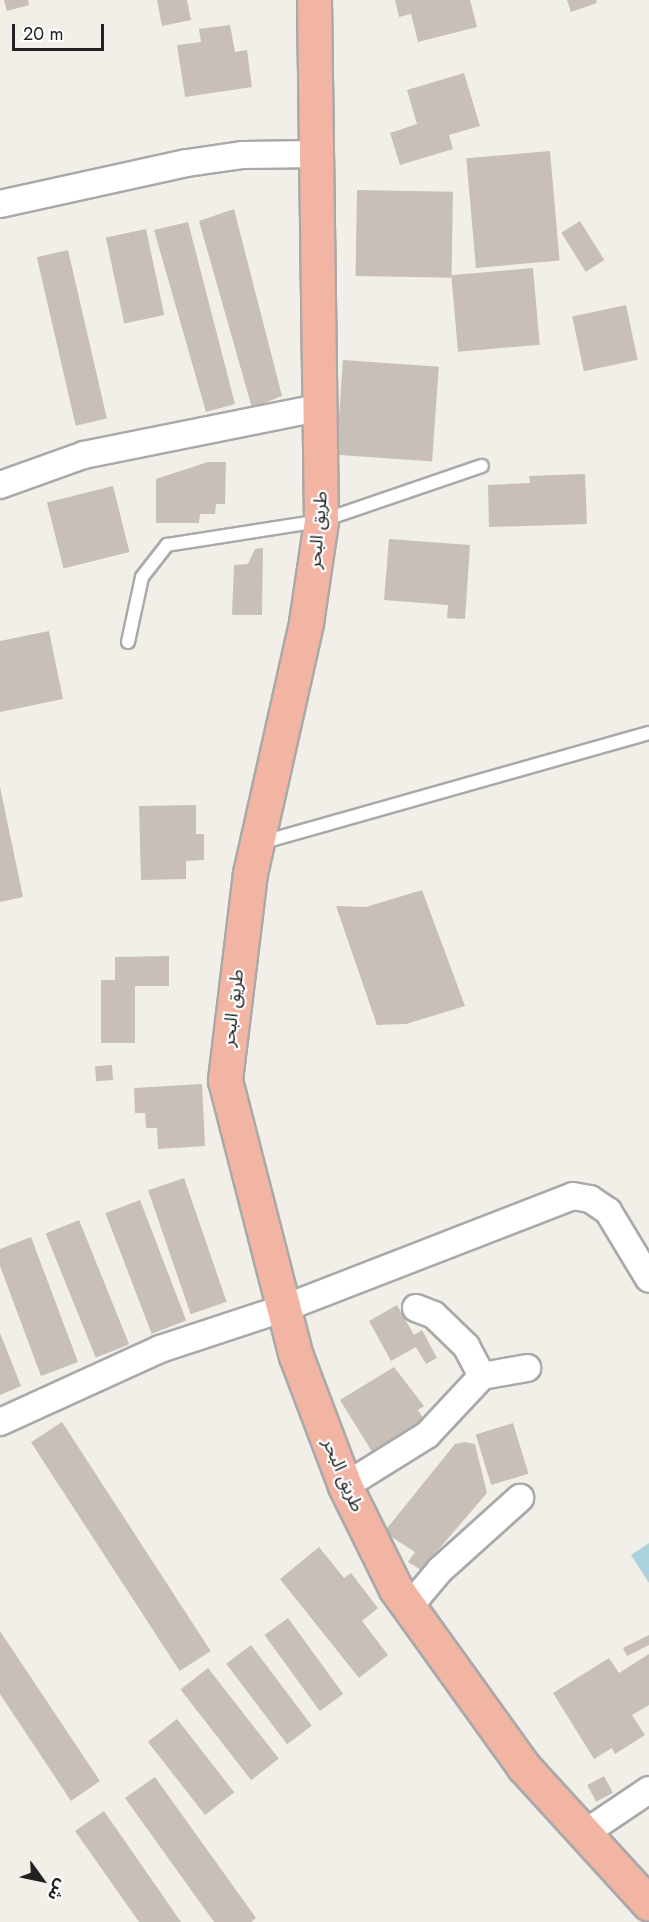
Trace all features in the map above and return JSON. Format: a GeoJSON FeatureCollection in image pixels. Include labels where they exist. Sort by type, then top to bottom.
{"type":"FeatureCollection","features":[{"type":"Feature","properties":{"kind":"highway","name":"طريق البحر"},"geometry":{"type":"LineString","coordinates":[[314,0],[317,154],[315,315],[322,407],[321,521],[306,623],[256,844],[225,1080],[282,1309],[345,1486],[409,1607],[524,1767],[649,1904]]}},
{"type":"Feature","properties":{"kind":"street"},"geometry":{"type":"LineString","coordinates":[[0,204],[187,163],[243,155],[317,154]]}},
{"type":"Feature","properties":{"kind":"street"},"geometry":{"type":"LineString","coordinates":[[0,485],[84,455],[322,407]]}},
{"type":"Feature","properties":{"kind":"street"},"geometry":{"type":"LineString","coordinates":[[0,1422],[160,1349],[282,1309],[573,1196],[590,1199],[608,1211],[649,1279]]}},
{"type":"Feature","properties":{"kind":"street"},"geometry":{"type":"LineString","coordinates":[[416,1308],[434,1315],[466,1346],[482,1376]]}},
{"type":"Feature","properties":{"kind":"street"},"geometry":{"type":"LineString","coordinates":[[345,1486],[427,1435],[482,1376],[527,1368]]}},
{"type":"Feature","properties":{"kind":"street"},"geometry":{"type":"LineString","coordinates":[[409,1607],[440,1570],[520,1498]]}},
{"type":"Feature","properties":{"kind":"street"},"geometry":{"type":"LineString","coordinates":[[585,1833],[649,1790]]}},
{"type":"Feature","properties":{"kind":"lane"},"geometry":{"type":"LineString","coordinates":[[128,642],[142,577],[167,545],[321,521],[482,466]]}},
{"type":"Feature","properties":{"kind":"lane"},"geometry":{"type":"LineString","coordinates":[[256,844],[649,733]]}},
{"type":"Feature","properties":{"kind":"water"},"geometry":{"type":"Polygon","coordinates":[[[649,1543],[649,1583],[631,1555],[649,1543]]]}},
{"type":"Feature","properties":{"kind":"building"},"geometry":{"type":"Polygon","coordinates":[[[4,0],[28,0],[29,5],[7,11],[4,0]]]}},
{"type":"Feature","properties":{"kind":"building"},"geometry":{"type":"Polygon","coordinates":[[[157,0],[187,0],[191,20],[162,26],[157,0]]]}},
{"type":"Feature","properties":{"kind":"building"},"geometry":{"type":"Polygon","coordinates":[[[395,0],[470,0],[477,27],[418,42],[411,14],[399,17],[395,0]]]}},
{"type":"Feature","properties":{"kind":"building"},"geometry":{"type":"Polygon","coordinates":[[[567,0],[596,0],[597,3],[571,12],[567,0]]]}},
{"type":"Feature","properties":{"kind":"building"},"geometry":{"type":"Polygon","coordinates":[[[230,25],[235,52],[247,50],[252,87],[185,97],[177,45],[201,42],[199,29],[230,25]]]}},
{"type":"Feature","properties":{"kind":"building"},"geometry":{"type":"Polygon","coordinates":[[[464,73],[480,126],[449,135],[453,149],[400,165],[390,133],[417,124],[407,90],[464,73]]]}},
{"type":"Feature","properties":{"kind":"building"},"geometry":{"type":"Polygon","coordinates":[[[550,151],[560,261],[476,268],[466,158],[550,151]]]}},
{"type":"Feature","properties":{"kind":"building"},"geometry":{"type":"Polygon","coordinates":[[[357,190],[453,192],[451,278],[355,276],[357,190]]]}},
{"type":"Feature","properties":{"kind":"building"},"geometry":{"type":"Polygon","coordinates":[[[234,209],[282,396],[252,408],[199,221],[234,209]]]}},
{"type":"Feature","properties":{"kind":"building"},"geometry":{"type":"Polygon","coordinates":[[[580,221],[604,260],[586,272],[561,233],[580,221]]]}},
{"type":"Feature","properties":{"kind":"building"},"geometry":{"type":"Polygon","coordinates":[[[188,222],[235,404],[206,412],[154,230],[188,222]]]}},
{"type":"Feature","properties":{"kind":"building"},"geometry":{"type":"Polygon","coordinates":[[[146,229],[164,315],[124,324],[106,238],[146,229]]]}},
{"type":"Feature","properties":{"kind":"building"},"geometry":{"type":"Polygon","coordinates":[[[68,250],[107,419],[76,426],[37,257],[68,250]]]}},
{"type":"Feature","properties":{"kind":"building"},"geometry":{"type":"Polygon","coordinates":[[[533,268],[540,345],[458,352],[451,275],[533,268]]]}},
{"type":"Feature","properties":{"kind":"building"},"geometry":{"type":"Polygon","coordinates":[[[626,305],[638,360],[584,371],[572,316],[626,305]]]}},
{"type":"Feature","properties":{"kind":"building"},"geometry":{"type":"Polygon","coordinates":[[[343,360],[439,367],[432,461],[336,455],[343,360]]]}},
{"type":"Feature","properties":{"kind":"building"},"geometry":{"type":"Polygon","coordinates":[[[208,462],[226,462],[225,504],[216,504],[215,514],[200,514],[199,523],[156,523],[156,479],[208,462]]]}},
{"type":"Feature","properties":{"kind":"building"},"geometry":{"type":"Polygon","coordinates":[[[585,474],[587,524],[489,527],[488,485],[530,483],[529,476],[585,474]]]}},
{"type":"Feature","properties":{"kind":"building"},"geometry":{"type":"Polygon","coordinates":[[[113,486],[129,552],[63,568],[47,502],[113,486]]]}},
{"type":"Feature","properties":{"kind":"building"},"geometry":{"type":"Polygon","coordinates":[[[389,539],[470,545],[465,619],[447,618],[448,605],[384,600],[389,539]]]}},
{"type":"Feature","properties":{"kind":"building"},"geometry":{"type":"Polygon","coordinates":[[[263,548],[262,615],[232,615],[234,565],[248,564],[255,549],[263,548]]]}},
{"type":"Feature","properties":{"kind":"building"},"geometry":{"type":"Polygon","coordinates":[[[49,631],[63,699],[0,712],[0,641],[49,631]]]}},
{"type":"Feature","properties":{"kind":"building"},"geometry":{"type":"Polygon","coordinates":[[[0,787],[23,897],[0,902],[0,787]]]}},
{"type":"Feature","properties":{"kind":"building"},"geometry":{"type":"Polygon","coordinates":[[[196,805],[196,834],[204,834],[204,860],[186,861],[186,879],[141,880],[139,806],[196,805]]]}},
{"type":"Feature","properties":{"kind":"building"},"geometry":{"type":"Polygon","coordinates":[[[422,890],[465,1006],[406,1024],[377,1025],[336,906],[366,907],[422,890]]]}},
{"type":"Feature","properties":{"kind":"building"},"geometry":{"type":"Polygon","coordinates":[[[169,956],[169,986],[135,986],[135,1043],[101,1043],[101,980],[115,980],[115,957],[169,956]]]}},
{"type":"Feature","properties":{"kind":"building"},"geometry":{"type":"Polygon","coordinates":[[[112,1065],[113,1080],[96,1081],[95,1066],[112,1065]]]}},
{"type":"Feature","properties":{"kind":"building"},"geometry":{"type":"Polygon","coordinates":[[[202,1084],[205,1146],[158,1149],[157,1128],[146,1128],[145,1113],[135,1113],[134,1088],[202,1084]]]}},
{"type":"Feature","properties":{"kind":"building"},"geometry":{"type":"Polygon","coordinates":[[[184,1178],[227,1302],[191,1314],[148,1190],[184,1178]]]}},
{"type":"Feature","properties":{"kind":"building"},"geometry":{"type":"Polygon","coordinates":[[[140,1200],[186,1320],[152,1334],[105,1213],[140,1200]]]}},
{"type":"Feature","properties":{"kind":"building"},"geometry":{"type":"Polygon","coordinates":[[[79,1220],[129,1344],[96,1358],[46,1233],[79,1220]]]}},
{"type":"Feature","properties":{"kind":"building"},"geometry":{"type":"Polygon","coordinates":[[[31,1237],[78,1362],[41,1376],[0,1266],[0,1249],[31,1237]]]}},
{"type":"Feature","properties":{"kind":"building"},"geometry":{"type":"Polygon","coordinates":[[[397,1305],[414,1335],[422,1330],[437,1358],[426,1364],[416,1347],[391,1361],[369,1321],[397,1305]]]}},
{"type":"Feature","properties":{"kind":"building"},"geometry":{"type":"Polygon","coordinates":[[[0,1333],[21,1386],[0,1395],[0,1333]]]}},
{"type":"Feature","properties":{"kind":"building"},"geometry":{"type":"Polygon","coordinates":[[[394,1367],[424,1406],[418,1410],[426,1423],[374,1455],[340,1400],[394,1367]]]}},
{"type":"Feature","properties":{"kind":"building"},"geometry":{"type":"Polygon","coordinates":[[[62,1422],[211,1651],[180,1671],[31,1442],[62,1422]]]}},
{"type":"Feature","properties":{"kind":"building"},"geometry":{"type":"Polygon","coordinates":[[[513,1423],[528,1474],[491,1485],[476,1434],[513,1423]]]}},
{"type":"Feature","properties":{"kind":"building"},"geometry":{"type":"Polygon","coordinates":[[[465,1442],[475,1444],[487,1493],[421,1570],[408,1562],[415,1552],[384,1532],[455,1444],[465,1442]]]}},
{"type":"Feature","properties":{"kind":"building"},"geometry":{"type":"Polygon","coordinates":[[[319,1547],[344,1578],[351,1573],[378,1608],[362,1621],[388,1655],[359,1678],[280,1579],[319,1547]]]}},
{"type":"Feature","properties":{"kind":"building"},"geometry":{"type":"Polygon","coordinates":[[[288,1618],[343,1694],[320,1711],[265,1635],[288,1618]]]}},
{"type":"Feature","properties":{"kind":"building"},"geometry":{"type":"Polygon","coordinates":[[[0,1631],[100,1781],[71,1801],[0,1694],[0,1631]]]}},
{"type":"Feature","properties":{"kind":"building"},"geometry":{"type":"Polygon","coordinates":[[[649,1635],[649,1645],[627,1656],[623,1648],[649,1635]]]}},
{"type":"Feature","properties":{"kind":"building"},"geometry":{"type":"Polygon","coordinates":[[[251,1645],[312,1726],[287,1744],[226,1664],[251,1645]]]}},
{"type":"Feature","properties":{"kind":"building"},"geometry":{"type":"Polygon","coordinates":[[[649,1654],[649,1705],[632,1715],[645,1735],[615,1754],[612,1748],[594,1759],[553,1693],[609,1658],[619,1673],[649,1654]]]}},
{"type":"Feature","properties":{"kind":"building"},"geometry":{"type":"Polygon","coordinates":[[[208,1668],[279,1759],[251,1780],[180,1690],[208,1668]]]}},
{"type":"Feature","properties":{"kind":"building"},"geometry":{"type":"Polygon","coordinates":[[[177,1719],[234,1792],[205,1815],[148,1742],[177,1719]]]}},
{"type":"Feature","properties":{"kind":"building"},"geometry":{"type":"Polygon","coordinates":[[[604,1776],[613,1793],[596,1802],[587,1785],[604,1776]]]}},
{"type":"Feature","properties":{"kind":"building"},"geometry":{"type":"Polygon","coordinates":[[[155,1777],[256,1918],[251,1922],[214,1922],[125,1798],[155,1777]]]}},
{"type":"Feature","properties":{"kind":"building"},"geometry":{"type":"Polygon","coordinates":[[[104,1811],[181,1922],[139,1922],[75,1831],[104,1811]]]}}]}
